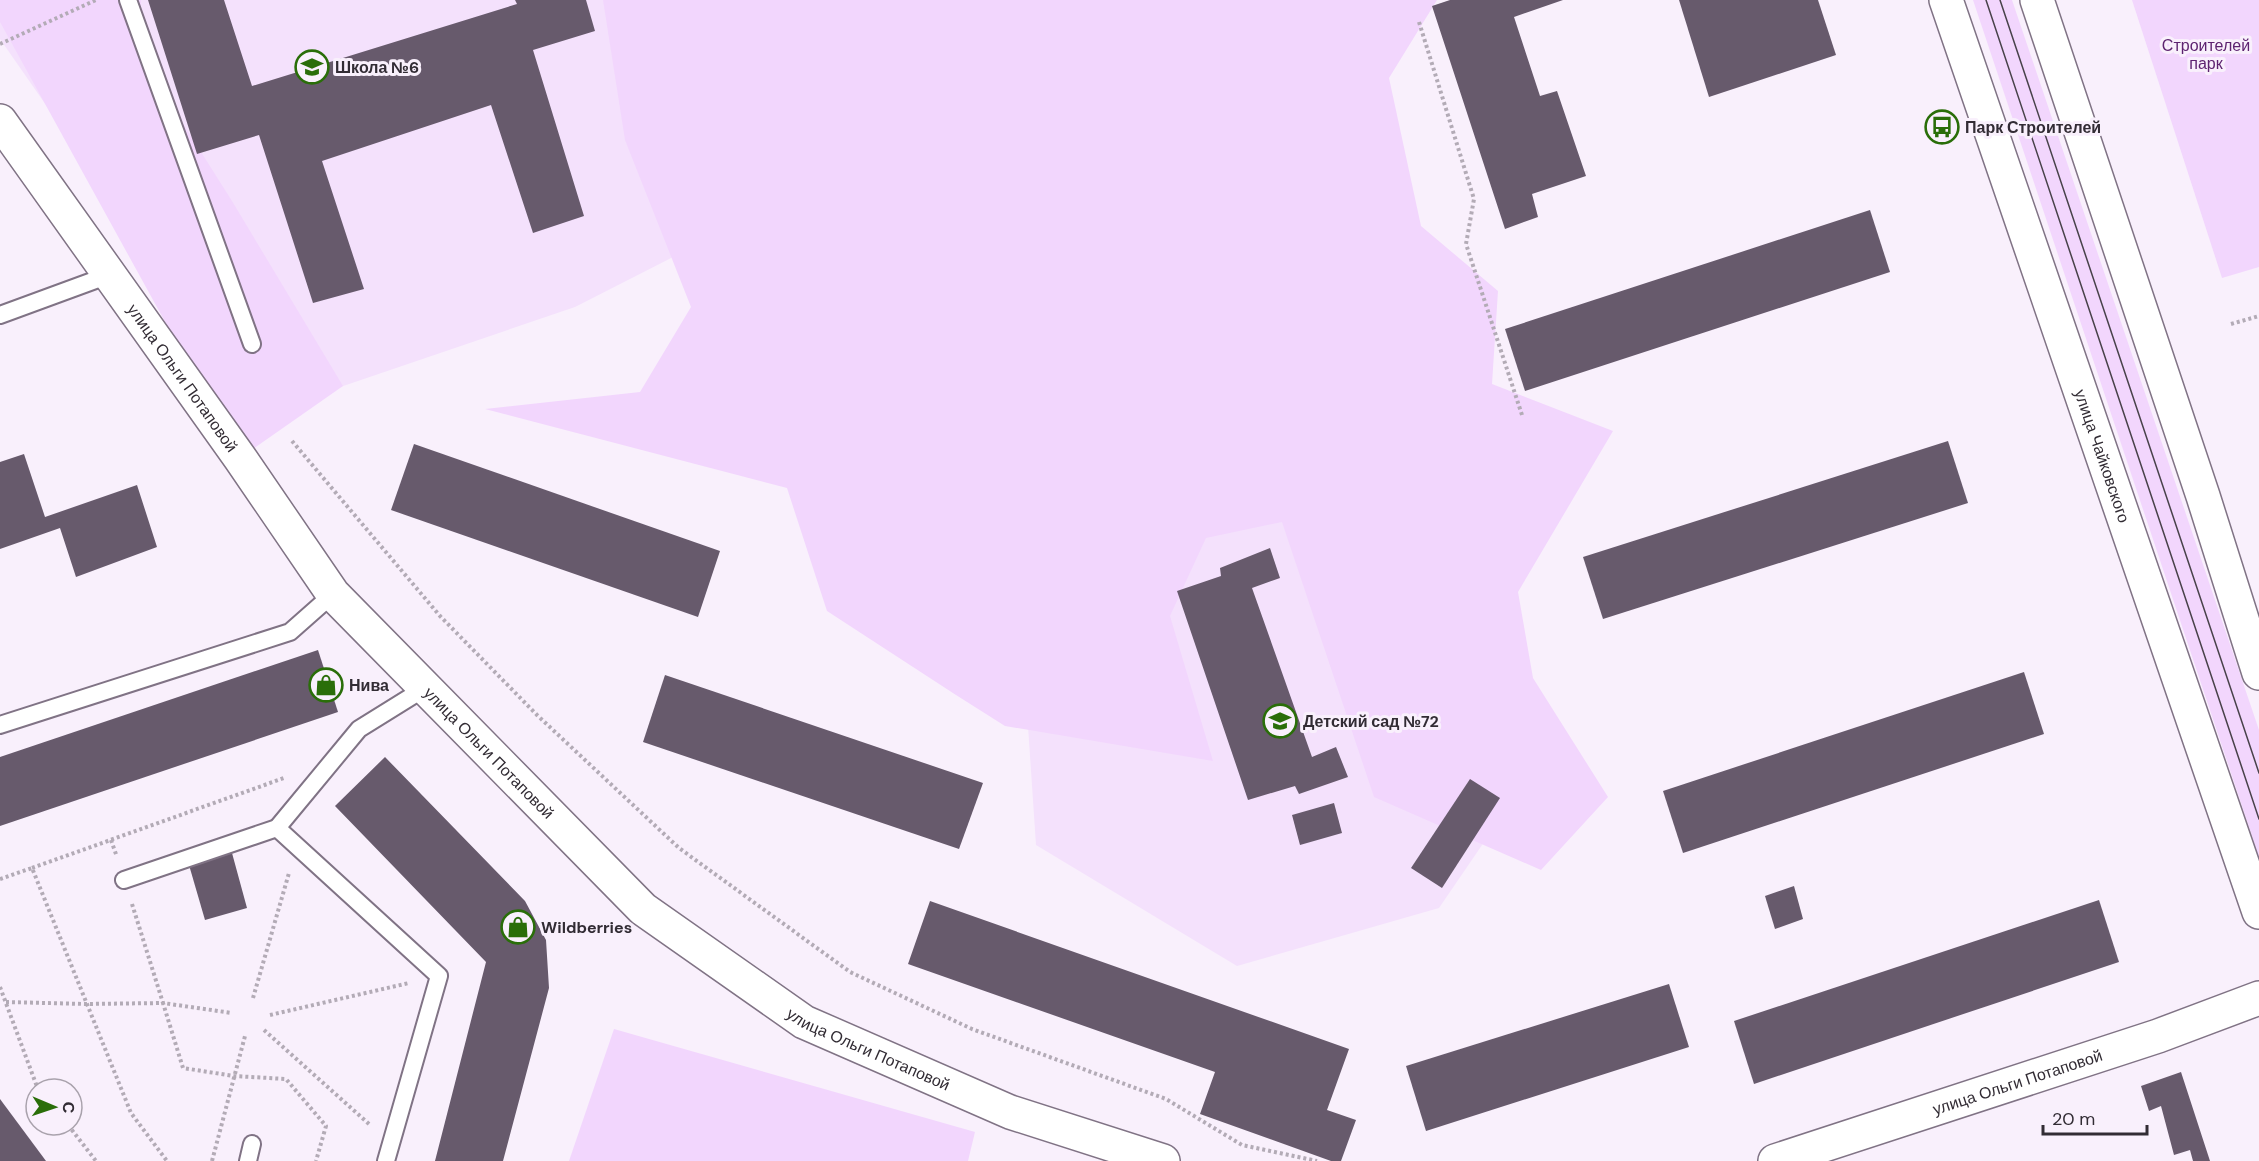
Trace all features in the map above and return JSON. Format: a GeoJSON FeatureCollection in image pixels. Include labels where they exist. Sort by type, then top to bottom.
{"type":"FeatureCollection","features":[{"type":"Feature","properties":{"kind":"street","name":"улица Чайковского"},"geometry":{"type":"LineString","coordinates":[[1946,0],[2259,912]]}},
{"type":"Feature","properties":{"kind":"street"},"geometry":{"type":"LineString","coordinates":[[2037,0],[2203,496],[2259,673]]}},
{"type":"Feature","properties":{"kind":"street","name":"улица Ольги Потаповой"},"geometry":{"type":"LineString","coordinates":[[0,121],[240,458],[333,594],[643,909],[804,1022],[1010,1112],[1163,1161]]}},
{"type":"Feature","properties":{"kind":"street","name":"улица Ольги Потаповой"},"geometry":{"type":"LineString","coordinates":[[1775,1161],[2158,1036],[2259,998]]}},
{"type":"Feature","properties":{"kind":"lane"},"geometry":{"type":"LineString","coordinates":[[128,0],[252,344]]}},
{"type":"Feature","properties":{"kind":"lane"},"geometry":{"type":"LineString","coordinates":[[0,315],[109,274]]}},
{"type":"Feature","properties":{"kind":"lane"},"geometry":{"type":"LineString","coordinates":[[0,725],[290,632],[333,594]]}},
{"type":"Feature","properties":{"kind":"lane"},"geometry":{"type":"LineString","coordinates":[[124,880],[277,828],[359,729],[425,688]]}},
{"type":"Feature","properties":{"kind":"lane"},"geometry":{"type":"LineString","coordinates":[[277,828],[439,976],[386,1161]]}},
{"type":"Feature","properties":{"kind":"lane"},"geometry":{"type":"LineString","coordinates":[[248,1161],[252,1144]]}},
{"type":"Feature","properties":{"kind":"path"},"geometry":{"type":"LineString","coordinates":[[0,44],[96,0]]}},
{"type":"Feature","properties":{"kind":"path"},"geometry":{"type":"LineString","coordinates":[[1419,22],[1474,199],[1466,244],[1522,415]]}},
{"type":"Feature","properties":{"kind":"path"},"geometry":{"type":"LineString","coordinates":[[2231,324],[2259,315]]}},
{"type":"Feature","properties":{"kind":"path"},"geometry":{"type":"LineString","coordinates":[[292,441],[440,616],[537,715],[679,848],[850,972],[972,1029],[1166,1099],[1242,1145],[1317,1161]]}},
{"type":"Feature","properties":{"kind":"path"},"geometry":{"type":"LineString","coordinates":[[0,879],[333,760]]}},
{"type":"Feature","properties":{"kind":"path"},"geometry":{"type":"LineString","coordinates":[[111,840],[183,1068],[234,1076],[286,1079],[326,1126],[316,1161]]}},
{"type":"Feature","properties":{"kind":"path"},"geometry":{"type":"LineString","coordinates":[[253,998],[297,846]]}},
{"type":"Feature","properties":{"kind":"path"},"geometry":{"type":"LineString","coordinates":[[32,868],[131,1113],[167,1161]]}},
{"type":"Feature","properties":{"kind":"path"},"geometry":{"type":"LineString","coordinates":[[270,1015],[439,976]]}},
{"type":"Feature","properties":{"kind":"path"},"geometry":{"type":"LineString","coordinates":[[0,987],[33,1077]]}},
{"type":"Feature","properties":{"kind":"path"},"geometry":{"type":"LineString","coordinates":[[6,1002],[163,1003],[231,1013]]}},
{"type":"Feature","properties":{"kind":"path"},"geometry":{"type":"LineString","coordinates":[[264,1030],[391,1143]]}},
{"type":"Feature","properties":{"kind":"path"},"geometry":{"type":"LineString","coordinates":[[212,1161],[244,1036]]}},
{"type":"Feature","properties":{"kind":"path"},"geometry":{"type":"LineString","coordinates":[[77,1137],[96,1161]]}},
{"type":"Feature","properties":{"kind":"shaded area"},"geometry":{"type":"Polygon","coordinates":[[[0,0],[781,0],[832,176],[575,307],[261,414],[0,39],[0,0]]]}},
{"type":"Feature","properties":{"kind":"shaded area"},"geometry":{"type":"Polygon","coordinates":[[[1363,368],[1506,810],[1439,908],[1237,966],[1036,845],[1013,503],[1363,368]]]}},
{"type":"Feature","properties":{"kind":"green space"},"geometry":{"type":"Polygon","coordinates":[[[0,0],[141,0],[139,54],[232,201],[343,386],[240,458],[0,22],[0,0]]]}},
{"type":"Feature","properties":{"kind":"green space"},"geometry":{"type":"Polygon","coordinates":[[[603,0],[1437,0],[1389,78],[1421,226],[1498,291],[1492,384],[1613,431],[1518,592],[1533,678],[1608,797],[1541,870],[1374,797],[1282,522],[1206,538],[1170,616],[1213,761],[1005,726],[956,695],[827,611],[787,488],[485,409],[640,392],[691,307],[625,140],[603,0]]]}},
{"type":"Feature","properties":{"kind":"green space"},"geometry":{"type":"Polygon","coordinates":[[[1973,0],[2012,0],[2259,730],[2259,857],[1973,0]]]}},
{"type":"Feature","properties":{"kind":"green space","name":"Строителей парк"},"geometry":{"type":"Polygon","coordinates":[[[2132,0],[2259,0],[2259,267],[2222,278],[2132,0]]]}},
{"type":"Feature","properties":{"kind":"green space"},"geometry":{"type":"Polygon","coordinates":[[[614,1029],[975,1132],[968,1161],[569,1161],[614,1029]]]}},
{"type":"Feature","properties":{"kind":"building"},"geometry":{"type":"Polygon","coordinates":[[[148,0],[224,0],[252,86],[517,4],[515,0],[586,0],[595,31],[533,50],[584,216],[533,233],[491,105],[322,161],[364,289],[313,303],[259,135],[197,154],[148,0]]]}},
{"type":"Feature","properties":{"kind":"building"},"geometry":{"type":"Polygon","coordinates":[[[1450,0],[1563,0],[1514,17],[1540,96],[1557,91],[1586,176],[1532,194],[1538,217],[1505,229],[1432,6],[1450,0]]]}},
{"type":"Feature","properties":{"kind":"building"},"geometry":{"type":"Polygon","coordinates":[[[1679,0],[1818,0],[1836,55],[1709,97],[1679,0]]]}},
{"type":"Feature","properties":{"kind":"building"},"geometry":{"type":"Polygon","coordinates":[[[1870,210],[1890,272],[1525,391],[1505,329],[1870,210]]]}},
{"type":"Feature","properties":{"kind":"building"},"geometry":{"type":"Polygon","coordinates":[[[1948,441],[1968,503],[1603,619],[1583,557],[1948,441]]]}},
{"type":"Feature","properties":{"kind":"building"},"geometry":{"type":"Polygon","coordinates":[[[414,444],[720,551],[698,617],[391,510],[414,444]]]}},
{"type":"Feature","properties":{"kind":"building"},"geometry":{"type":"Polygon","coordinates":[[[24,454],[45,517],[137,485],[157,547],[76,577],[60,528],[0,549],[0,462],[24,454]]]}},
{"type":"Feature","properties":{"kind":"building"},"geometry":{"type":"Polygon","coordinates":[[[1270,548],[1280,578],[1252,588],[1312,757],[1336,747],[1348,777],[1299,794],[1295,786],[1248,800],[1177,591],[1221,576],[1220,568],[1270,548]]]}},
{"type":"Feature","properties":{"kind":"building"},"geometry":{"type":"Polygon","coordinates":[[[318,650],[338,712],[0,826],[0,757],[318,650]]]}},
{"type":"Feature","properties":{"kind":"building"},"geometry":{"type":"Polygon","coordinates":[[[2024,672],[2044,734],[1683,853],[1663,791],[2024,672]]]}},
{"type":"Feature","properties":{"kind":"building"},"geometry":{"type":"Polygon","coordinates":[[[665,675],[983,783],[959,849],[643,742],[665,675]]]}},
{"type":"Feature","properties":{"kind":"building"},"geometry":{"type":"Polygon","coordinates":[[[385,757],[525,901],[546,940],[549,988],[503,1161],[435,1161],[486,962],[335,806],[385,757]]]}},
{"type":"Feature","properties":{"kind":"building"},"geometry":{"type":"Polygon","coordinates":[[[1470,779],[1500,798],[1442,888],[1411,868],[1470,779]]]}},
{"type":"Feature","properties":{"kind":"building"},"geometry":{"type":"Polygon","coordinates":[[[1334,803],[1342,833],[1300,845],[1292,815],[1334,803]]]}},
{"type":"Feature","properties":{"kind":"building"},"geometry":{"type":"Polygon","coordinates":[[[232,853],[247,908],[205,920],[189,865],[232,853]]]}},
{"type":"Feature","properties":{"kind":"building"},"geometry":{"type":"Polygon","coordinates":[[[1794,886],[1803,919],[1775,929],[1765,896],[1794,886]]]}},
{"type":"Feature","properties":{"kind":"building"},"geometry":{"type":"Polygon","coordinates":[[[2099,900],[2119,962],[1754,1084],[1734,1021],[2099,900]]]}},
{"type":"Feature","properties":{"kind":"building"},"geometry":{"type":"Polygon","coordinates":[[[930,901],[1349,1049],[1327,1110],[1356,1120],[1341,1161],[1331,1161],[1200,1114],[1215,1072],[908,964],[930,901]]]}},
{"type":"Feature","properties":{"kind":"building"},"geometry":{"type":"Polygon","coordinates":[[[1669,984],[1689,1047],[1426,1131],[1406,1066],[1669,984]]]}},
{"type":"Feature","properties":{"kind":"building"},"geometry":{"type":"Polygon","coordinates":[[[2181,1072],[2210,1161],[2193,1161],[2190,1150],[2174,1155],[2161,1106],[2149,1111],[2141,1086],[2181,1072]]]}},
{"type":"Feature","properties":{"kind":"building"},"geometry":{"type":"Polygon","coordinates":[[[0,1099],[24,1131],[24,1137],[28,1137],[46,1161],[0,1161],[0,1099]]]}},
{"type":"Feature","properties":{"kind":"tram line"},"geometry":{"type":"LineString","coordinates":[[1986,0],[2259,819]]}},
{"type":"Feature","properties":{"kind":"tram line"},"geometry":{"type":"LineString","coordinates":[[2000,0],[2259,773]]}},
{"type":"Feature","properties":{"kind":"place","name":"Школа №6"},"geometry":{"type":"Point","coordinates":[312,67]}},
{"type":"Feature","properties":{"kind":"place","name":"Парк Строителей"},"geometry":{"type":"Point","coordinates":[1942,127]}},
{"type":"Feature","properties":{"kind":"place","name":"Нива"},"geometry":{"type":"Point","coordinates":[326,685]}},
{"type":"Feature","properties":{"kind":"place","name":"Детский сад №72"},"geometry":{"type":"Point","coordinates":[1280,721]}},
{"type":"Feature","properties":{"kind":"place","name":"Wildberries"},"geometry":{"type":"Point","coordinates":[518,927]}}]}
